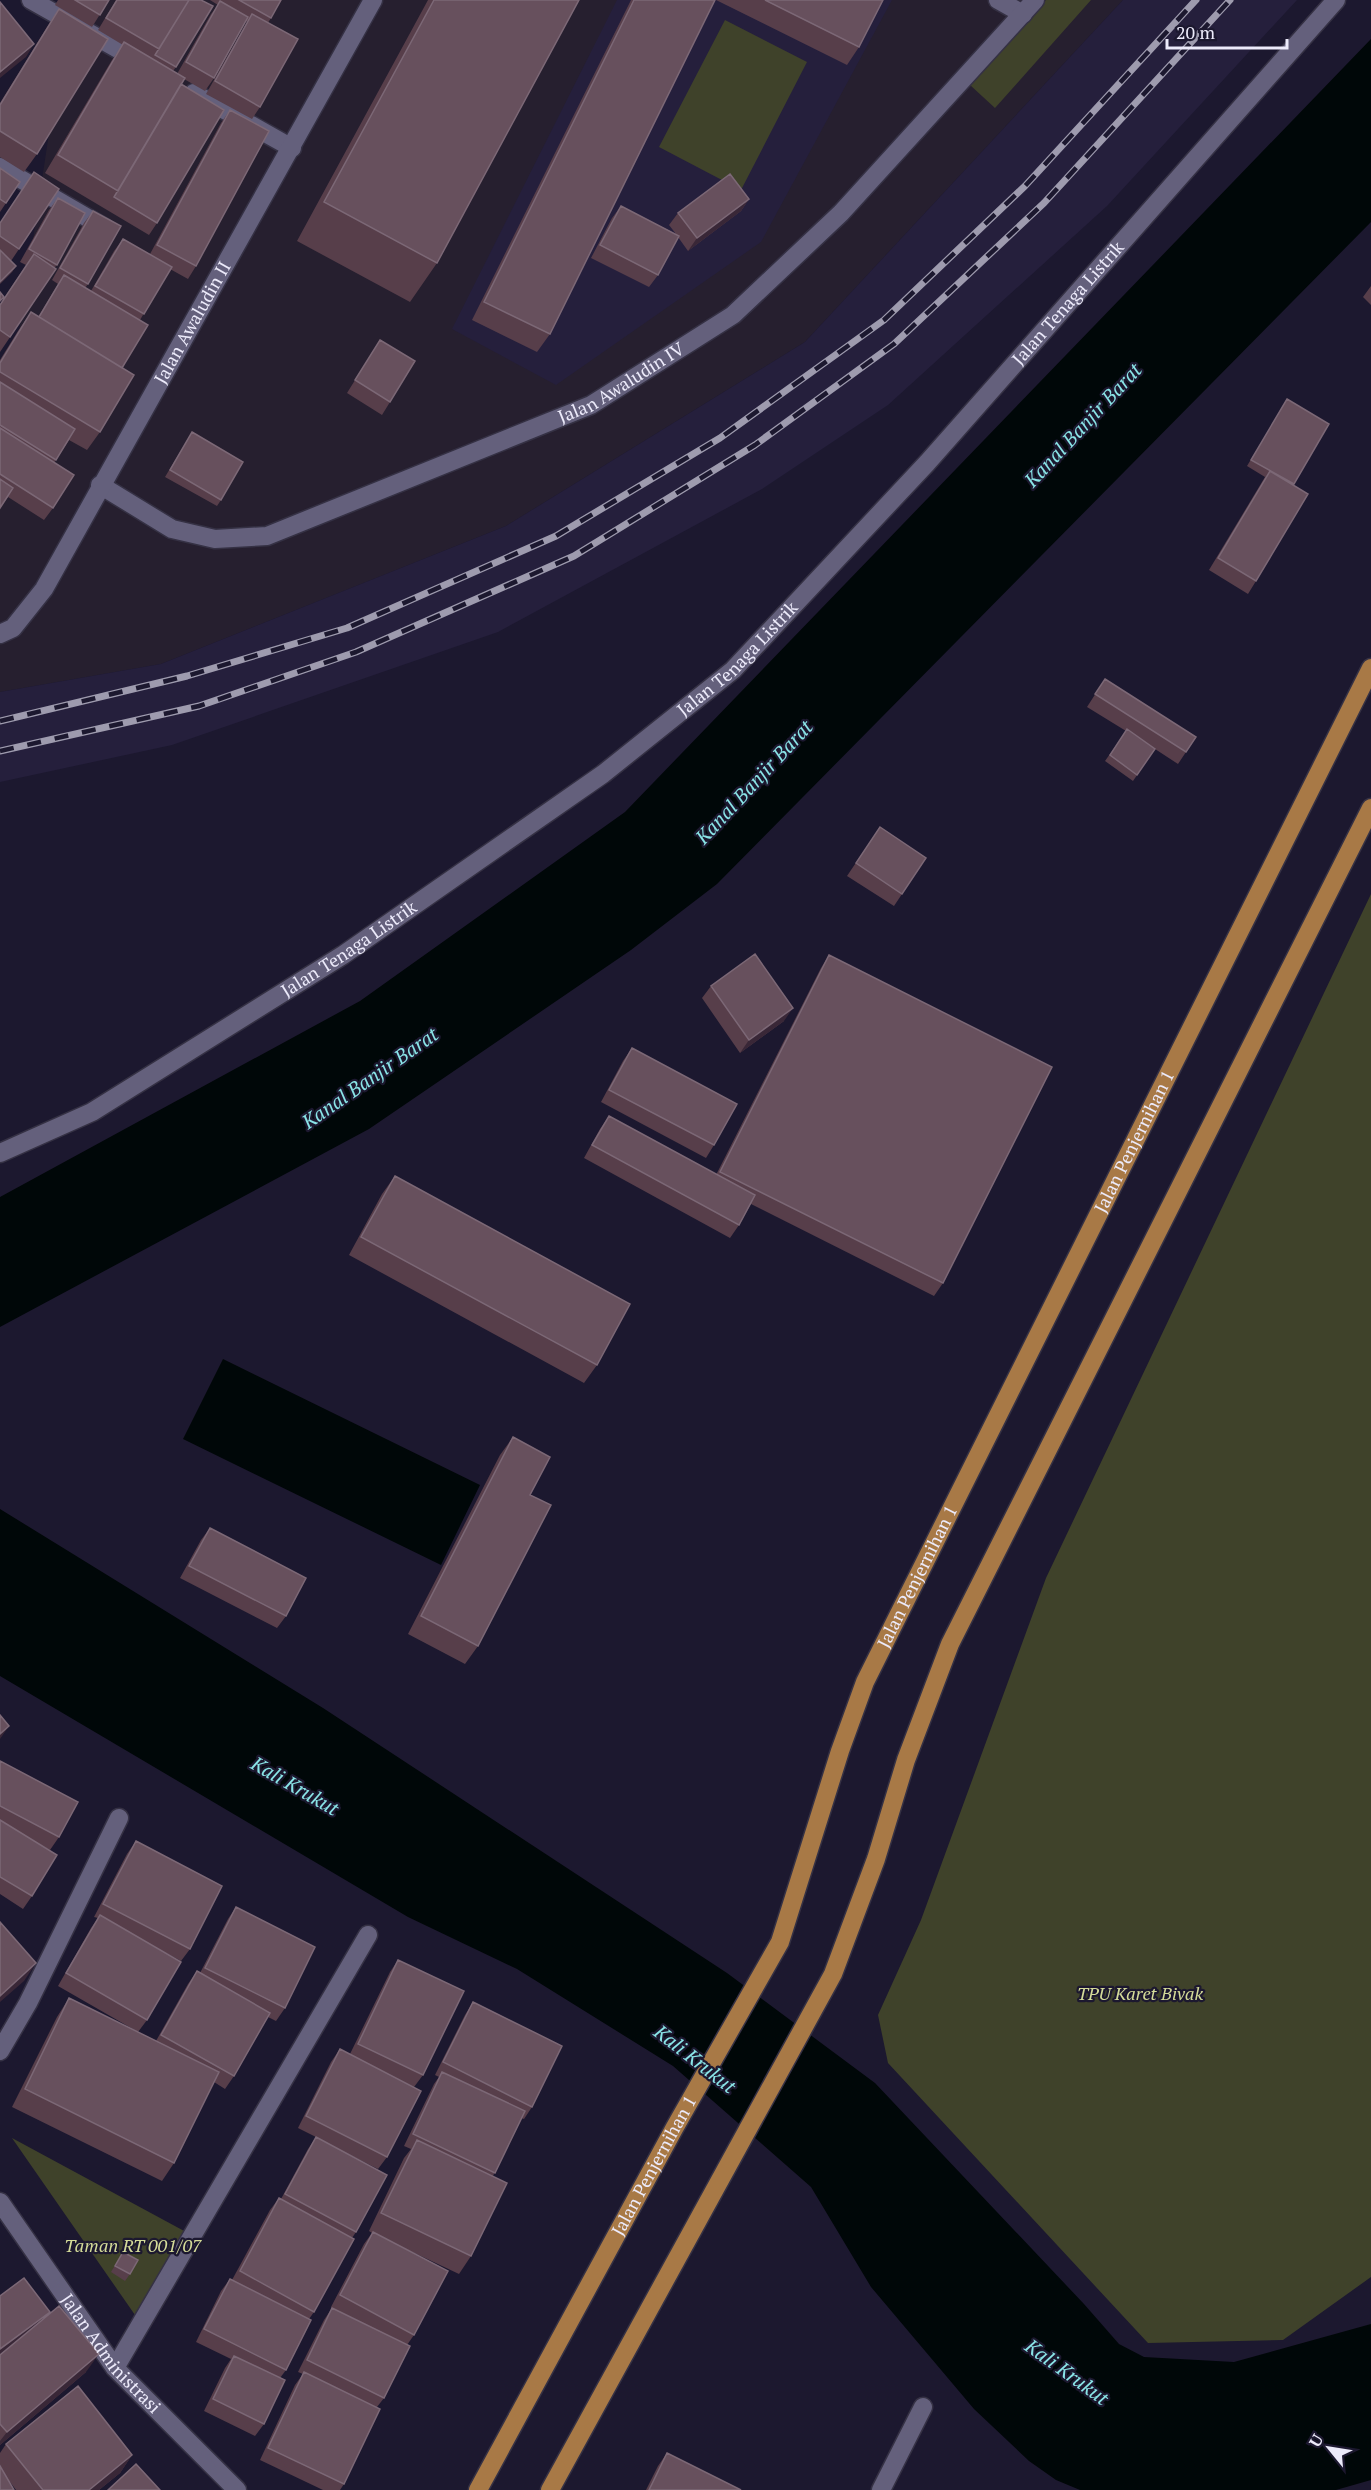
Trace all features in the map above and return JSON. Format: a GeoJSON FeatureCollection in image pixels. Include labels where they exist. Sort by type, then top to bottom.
{"type":"FeatureCollection","features":[{"type":"Feature","properties":{"kind":"main road","name":"Jalan Penjernihan 1"},"geometry":{"type":"LineString","coordinates":[[478,2490],[675,2127],[780,1942],[840,1751],[865,1682],[1371,668]]}},
{"type":"Feature","properties":{"kind":"main road"},"geometry":{"type":"LineString","coordinates":[[550,2490],[833,1974],[876,1859],[906,1760],[950,1644],[1371,808]]}},
{"type":"Feature","properties":{"kind":"street"},"geometry":{"type":"LineString","coordinates":[[31,0],[158,72]]}},
{"type":"Feature","properties":{"kind":"street","name":"Jalan Awaludin II"},"geometry":{"type":"LineString","coordinates":[[0,634],[13,628],[44,589],[100,485],[373,0]]}},
{"type":"Feature","properties":{"kind":"street"},"geometry":{"type":"LineString","coordinates":[[998,0],[1023,14]]}},
{"type":"Feature","properties":{"kind":"street","name":"Jalan Awaludin IV"},"geometry":{"type":"LineString","coordinates":[[100,485],[172,529],[215,540],[267,536],[591,405],[733,315],[841,213],[1035,0]]}},
{"type":"Feature","properties":{"kind":"street","name":"Jalan Tenaga Listrik"},"geometry":{"type":"LineString","coordinates":[[0,1153],[92,1112],[343,955],[603,774],[733,670],[927,463],[1336,0]]}},
{"type":"Feature","properties":{"kind":"street"},"geometry":{"type":"LineString","coordinates":[[178,84],[292,147]]}},
{"type":"Feature","properties":{"kind":"street"},"geometry":{"type":"LineString","coordinates":[[0,167],[105,228]]}},
{"type":"Feature","properties":{"kind":"street"},"geometry":{"type":"LineString","coordinates":[[0,2052],[28,2003],[119,1818]]}},
{"type":"Feature","properties":{"kind":"street"},"geometry":{"type":"LineString","coordinates":[[115,2368],[368,1935]]}},
{"type":"Feature","properties":{"kind":"street","name":"Jalan Administrasi"},"geometry":{"type":"LineString","coordinates":[[0,2202],[115,2368],[237,2490]]}},
{"type":"Feature","properties":{"kind":"street"},"geometry":{"type":"LineString","coordinates":[[881,2490],[923,2407]]}},
{"type":"Feature","properties":{"kind":"shaded area"},"geometry":{"type":"Polygon","coordinates":[[[69,0],[1123,0],[805,342],[506,526],[161,664],[0,692],[0,459],[69,0]]]}},
{"type":"Feature","properties":{"kind":"shaded area"},"geometry":{"type":"Polygon","coordinates":[[[617,0],[892,0],[761,242],[556,385],[452,329],[617,0]]]}},
{"type":"Feature","properties":{"kind":"shaded area"},"geometry":{"type":"Polygon","coordinates":[[[1123,0],[1297,0],[1107,206],[888,405],[762,489],[498,632],[172,745],[0,782],[0,692],[161,664],[506,526],[805,342],[1123,0]]]}},
{"type":"Feature","properties":{"kind":"green space"},"geometry":{"type":"Polygon","coordinates":[[[1046,0],[1091,0],[995,108],[970,85],[1046,0]]]}},
{"type":"Feature","properties":{"kind":"green space"},"geometry":{"type":"Polygon","coordinates":[[[725,20],[807,62],[741,190],[659,147],[725,20]]]}},
{"type":"Feature","properties":{"kind":"green space","name":"TPU Karet Bivak"},"geometry":{"type":"Polygon","coordinates":[[[1371,894],[1371,2277],[1283,2340],[1148,2343],[888,2063],[878,2015],[921,1920],[1046,1578],[1371,894]]]}},
{"type":"Feature","properties":{"kind":"green space","name":"Taman RT 001/07"},"geometry":{"type":"Polygon","coordinates":[[[12,2138],[186,2232],[135,2315],[12,2138]]]}},
{"type":"Feature","properties":{"kind":"water","name":"Kanal Banjir Barat"},"geometry":{"type":"Polygon","coordinates":[[[1371,39],[1371,222],[717,884],[631,950],[369,1129],[0,1327],[0,1197],[360,1001],[625,812],[1371,39]]]}},
{"type":"Feature","properties":{"kind":"water"},"geometry":{"type":"Polygon","coordinates":[[[223,1359],[480,1485],[441,1565],[183,1439],[223,1359]]]}},
{"type":"Feature","properties":{"kind":"water","name":"Kali Krukut"},"geometry":{"type":"Polygon","coordinates":[[[0,1509],[323,1708],[727,1973],[875,2083],[1119,2344],[1144,2357],[1234,2362],[1371,2324],[1371,2480],[1336,2490],[1080,2490],[1056,2480],[1029,2461],[974,2409],[871,2287],[811,2187],[673,2066],[517,1969],[408,1917],[0,1676],[0,1509]]]}},
{"type":"Feature","properties":{"kind":"building"},"geometry":{"type":"Polygon","coordinates":[[[75,0],[109,0],[100,15],[75,0]]]}},
{"type":"Feature","properties":{"kind":"building"},"geometry":{"type":"Polygon","coordinates":[[[117,0],[189,0],[159,49],[106,18],[117,0]]]}},
{"type":"Feature","properties":{"kind":"building"},"geometry":{"type":"Polygon","coordinates":[[[189,0],[201,0],[213,6],[176,67],[155,55],[189,0]]]}},
{"type":"Feature","properties":{"kind":"building"},"geometry":{"type":"Polygon","coordinates":[[[239,0],[281,0],[271,18],[239,0]]]}},
{"type":"Feature","properties":{"kind":"building"},"geometry":{"type":"Polygon","coordinates":[[[434,0],[579,0],[437,263],[324,202],[434,0]]]}},
{"type":"Feature","properties":{"kind":"building"},"geometry":{"type":"Polygon","coordinates":[[[634,0],[715,0],[550,334],[484,302],[634,0]]]}},
{"type":"Feature","properties":{"kind":"building"},"geometry":{"type":"Polygon","coordinates":[[[765,0],[883,0],[859,47],[765,0]]]}},
{"type":"Feature","properties":{"kind":"building"},"geometry":{"type":"Polygon","coordinates":[[[220,1],[248,17],[214,78],[186,62],[220,1]]]}},
{"type":"Feature","properties":{"kind":"building"},"geometry":{"type":"Polygon","coordinates":[[[0,2],[34,44],[0,72],[0,2]]]}},
{"type":"Feature","properties":{"kind":"building"},"geometry":{"type":"Polygon","coordinates":[[[59,9],[108,39],[37,154],[0,131],[0,105],[59,9]]]}},
{"type":"Feature","properties":{"kind":"building"},"geometry":{"type":"Polygon","coordinates":[[[252,14],[298,39],[260,107],[215,81],[252,14]]]}},
{"type":"Feature","properties":{"kind":"building"},"geometry":{"type":"Polygon","coordinates":[[[124,42],[185,78],[118,191],[58,155],[124,42]]]}},
{"type":"Feature","properties":{"kind":"building"},"geometry":{"type":"Polygon","coordinates":[[[181,84],[224,110],[157,223],[114,197],[181,84]]]}},
{"type":"Feature","properties":{"kind":"building"},"geometry":{"type":"Polygon","coordinates":[[[230,110],[269,131],[196,266],[157,245],[230,110]]]}},
{"type":"Feature","properties":{"kind":"building"},"geometry":{"type":"Polygon","coordinates":[[[0,168],[20,182],[6,203],[0,199],[0,168]]]}},
{"type":"Feature","properties":{"kind":"building"},"geometry":{"type":"Polygon","coordinates":[[[34,172],[59,189],[19,249],[0,236],[0,223],[34,172]]]}},
{"type":"Feature","properties":{"kind":"building"},"geometry":{"type":"Polygon","coordinates":[[[730,174],[749,199],[697,238],[678,213],[730,174]]]}},
{"type":"Feature","properties":{"kind":"building"},"geometry":{"type":"Polygon","coordinates":[[[58,198],[85,213],[57,265],[29,249],[58,198]]]}},
{"type":"Feature","properties":{"kind":"building"},"geometry":{"type":"Polygon","coordinates":[[[621,206],[679,236],[658,275],[600,245],[621,206]]]}},
{"type":"Feature","properties":{"kind":"building"},"geometry":{"type":"Polygon","coordinates":[[[93,211],[121,226],[88,284],[60,268],[93,211]]]}},
{"type":"Feature","properties":{"kind":"building"},"geometry":{"type":"Polygon","coordinates":[[[123,239],[172,267],[144,314],[95,286],[123,239]]]}},
{"type":"Feature","properties":{"kind":"building"},"geometry":{"type":"Polygon","coordinates":[[[0,250],[16,266],[0,282],[0,250]]]}},
{"type":"Feature","properties":{"kind":"building"},"geometry":{"type":"Polygon","coordinates":[[[34,254],[56,269],[10,337],[0,330],[0,305],[34,254]]]}},
{"type":"Feature","properties":{"kind":"building"},"geometry":{"type":"Polygon","coordinates":[[[64,275],[148,325],[122,368],[39,317],[64,275]]]}},
{"type":"Feature","properties":{"kind":"building"},"geometry":{"type":"Polygon","coordinates":[[[31,312],[134,375],[100,432],[0,372],[0,363],[31,312]]]}},
{"type":"Feature","properties":{"kind":"building"},"geometry":{"type":"Polygon","coordinates":[[[380,340],[415,361],[390,402],[355,380],[380,340]]]}},
{"type":"Feature","properties":{"kind":"building"},"geometry":{"type":"Polygon","coordinates":[[[0,382],[75,429],[56,460],[0,425],[0,382]]]}},
{"type":"Feature","properties":{"kind":"building"},"geometry":{"type":"Polygon","coordinates":[[[1287,399],[1329,424],[1294,484],[1251,460],[1287,399]]]}},
{"type":"Feature","properties":{"kind":"building"},"geometry":{"type":"Polygon","coordinates":[[[0,428],[74,475],[53,508],[0,474],[0,428]]]}},
{"type":"Feature","properties":{"kind":"building"},"geometry":{"type":"Polygon","coordinates":[[[192,432],[243,462],[221,500],[170,470],[192,432]]]}},
{"type":"Feature","properties":{"kind":"building"},"geometry":{"type":"Polygon","coordinates":[[[1270,471],[1308,494],[1256,581],[1218,558],[1270,471]]]}},
{"type":"Feature","properties":{"kind":"building"},"geometry":{"type":"Polygon","coordinates":[[[0,479],[13,488],[0,508],[0,479]]]}},
{"type":"Feature","properties":{"kind":"building"},"geometry":{"type":"Polygon","coordinates":[[[1105,679],[1196,737],[1186,752],[1095,694],[1105,679]]]}},
{"type":"Feature","properties":{"kind":"building"},"geometry":{"type":"Polygon","coordinates":[[[1127,729],[1155,749],[1137,775],[1110,755],[1127,729]]]}},
{"type":"Feature","properties":{"kind":"building"},"geometry":{"type":"Polygon","coordinates":[[[880,827],[926,858],[902,894],[856,863],[880,827]]]}},
{"type":"Feature","properties":{"kind":"building"},"geometry":{"type":"Polygon","coordinates":[[[755,954],[793,1008],[749,1040],[711,986],[755,954]]]}},
{"type":"Feature","properties":{"kind":"building"},"geometry":{"type":"Polygon","coordinates":[[[829,955],[1052,1067],[943,1283],[720,1172],[829,955]]]}},
{"type":"Feature","properties":{"kind":"building"},"geometry":{"type":"Polygon","coordinates":[[[632,1048],[737,1104],[714,1145],[609,1090],[632,1048]]]}},
{"type":"Feature","properties":{"kind":"building"},"geometry":{"type":"Polygon","coordinates":[[[609,1116],[755,1195],[739,1225],[592,1145],[609,1116]]]}},
{"type":"Feature","properties":{"kind":"building"},"geometry":{"type":"Polygon","coordinates":[[[395,1176],[630,1304],[597,1365],[361,1237],[395,1176]]]}},
{"type":"Feature","properties":{"kind":"building"},"geometry":{"type":"Polygon","coordinates":[[[513,1437],[550,1457],[530,1495],[551,1505],[478,1646],[421,1616],[513,1437]]]}},
{"type":"Feature","properties":{"kind":"building"},"geometry":{"type":"Polygon","coordinates":[[[210,1528],[306,1578],[286,1616],[189,1566],[210,1528]]]}},
{"type":"Feature","properties":{"kind":"building"},"geometry":{"type":"Polygon","coordinates":[[[0,1715],[9,1726],[0,1734],[0,1715]]]}},
{"type":"Feature","properties":{"kind":"building"},"geometry":{"type":"Polygon","coordinates":[[[0,1761],[78,1802],[59,1837],[0,1806],[0,1761]]]}},
{"type":"Feature","properties":{"kind":"building"},"geometry":{"type":"Polygon","coordinates":[[[0,1820],[57,1855],[32,1896],[0,1877],[0,1820]]]}},
{"type":"Feature","properties":{"kind":"building"},"geometry":{"type":"Polygon","coordinates":[[[136,1841],[222,1886],[190,1949],[103,1904],[136,1841]]]}},
{"type":"Feature","properties":{"kind":"building"},"geometry":{"type":"Polygon","coordinates":[[[236,1907],[315,1947],[285,2008],[205,1968],[236,1907]]]}},
{"type":"Feature","properties":{"kind":"building"},"geometry":{"type":"Polygon","coordinates":[[[100,1915],[181,1962],[147,2020],[66,1973],[100,1915]]]}},
{"type":"Feature","properties":{"kind":"building"},"geometry":{"type":"Polygon","coordinates":[[[0,1922],[36,1963],[0,1996],[0,1922]]]}},
{"type":"Feature","properties":{"kind":"building"},"geometry":{"type":"Polygon","coordinates":[[[398,1960],[464,1991],[423,2075],[358,2044],[398,1960]]]}},
{"type":"Feature","properties":{"kind":"building"},"geometry":{"type":"Polygon","coordinates":[[[197,1971],[270,2013],[234,2076],[161,2035],[197,1971]]]}},
{"type":"Feature","properties":{"kind":"building"},"geometry":{"type":"Polygon","coordinates":[[[69,1998],[219,2072],[174,2163],[25,2089],[69,1998]]]}},
{"type":"Feature","properties":{"kind":"building"},"geometry":{"type":"Polygon","coordinates":[[[473,2002],[562,2046],[532,2107],[443,2062],[473,2002]]]}},
{"type":"Feature","properties":{"kind":"building"},"geometry":{"type":"Polygon","coordinates":[[[340,2049],[421,2091],[387,2157],[306,2116],[340,2049]]]}},
{"type":"Feature","properties":{"kind":"building"},"geometry":{"type":"Polygon","coordinates":[[[442,2072],[525,2111],[495,2173],[413,2134],[442,2072]]]}},
{"type":"Feature","properties":{"kind":"building"},"geometry":{"type":"Polygon","coordinates":[[[316,2137],[387,2175],[356,2232],[285,2194],[316,2137]]]}},
{"type":"Feature","properties":{"kind":"building"},"geometry":{"type":"Polygon","coordinates":[[[417,2140],[507,2183],[471,2256],[381,2213],[417,2140]]]}},
{"type":"Feature","properties":{"kind":"building"},"geometry":{"type":"Polygon","coordinates":[[[279,2198],[354,2239],[314,2312],[240,2271],[279,2198]]]}},
{"type":"Feature","properties":{"kind":"building"},"geometry":{"type":"Polygon","coordinates":[[[373,2232],[448,2271],[414,2335],[340,2295],[373,2232]]]}},
{"type":"Feature","properties":{"kind":"building"},"geometry":{"type":"Polygon","coordinates":[[[123,2252],[138,2260],[130,2274],[115,2266],[123,2252]]]}},
{"type":"Feature","properties":{"kind":"building"},"geometry":{"type":"Polygon","coordinates":[[[24,2278],[50,2312],[0,2349],[0,2296],[24,2278]]]}},
{"type":"Feature","properties":{"kind":"building"},"geometry":{"type":"Polygon","coordinates":[[[230,2279],[311,2320],[286,2370],[204,2329],[230,2279]]]}},
{"type":"Feature","properties":{"kind":"building"},"geometry":{"type":"Polygon","coordinates":[[[59,2306],[99,2354],[7,2432],[0,2424],[0,2355],[59,2306]]]}},
{"type":"Feature","properties":{"kind":"building"},"geometry":{"type":"Polygon","coordinates":[[[332,2308],[410,2346],[384,2398],[307,2360],[332,2308]]]}},
{"type":"Feature","properties":{"kind":"building"},"geometry":{"type":"Polygon","coordinates":[[[234,2356],[285,2380],[264,2424],[213,2399],[234,2356]]]}},
{"type":"Feature","properties":{"kind":"building"},"geometry":{"type":"Polygon","coordinates":[[[304,2372],[380,2409],[344,2484],[268,2448],[304,2372]]]}},
{"type":"Feature","properties":{"kind":"building"},"geometry":{"type":"Polygon","coordinates":[[[78,2386],[132,2455],[89,2490],[43,2490],[6,2444],[78,2386]]]}},
{"type":"Feature","properties":{"kind":"building"},"geometry":{"type":"Polygon","coordinates":[[[667,2453],[741,2490],[649,2490],[667,2453]]]}},
{"type":"Feature","properties":{"kind":"building"},"geometry":{"type":"Polygon","coordinates":[[[136,2464],[160,2490],[108,2490],[136,2464]]]}},
{"type":"Feature","properties":{"kind":"building"},"geometry":{"type":"Polygon","coordinates":[[[0,2466],[14,2490],[0,2490],[0,2466]]]}},
{"type":"Feature","properties":{"kind":"railway"},"geometry":{"type":"LineString","coordinates":[[0,721],[187,676],[347,628],[556,536],[720,438],[884,320],[1025,186],[1196,0]]}},
{"type":"Feature","properties":{"kind":"railway"},"geometry":{"type":"LineString","coordinates":[[0,751],[199,706],[356,652],[574,556],[755,445],[894,344],[1044,203],[1230,0]]}}]}
